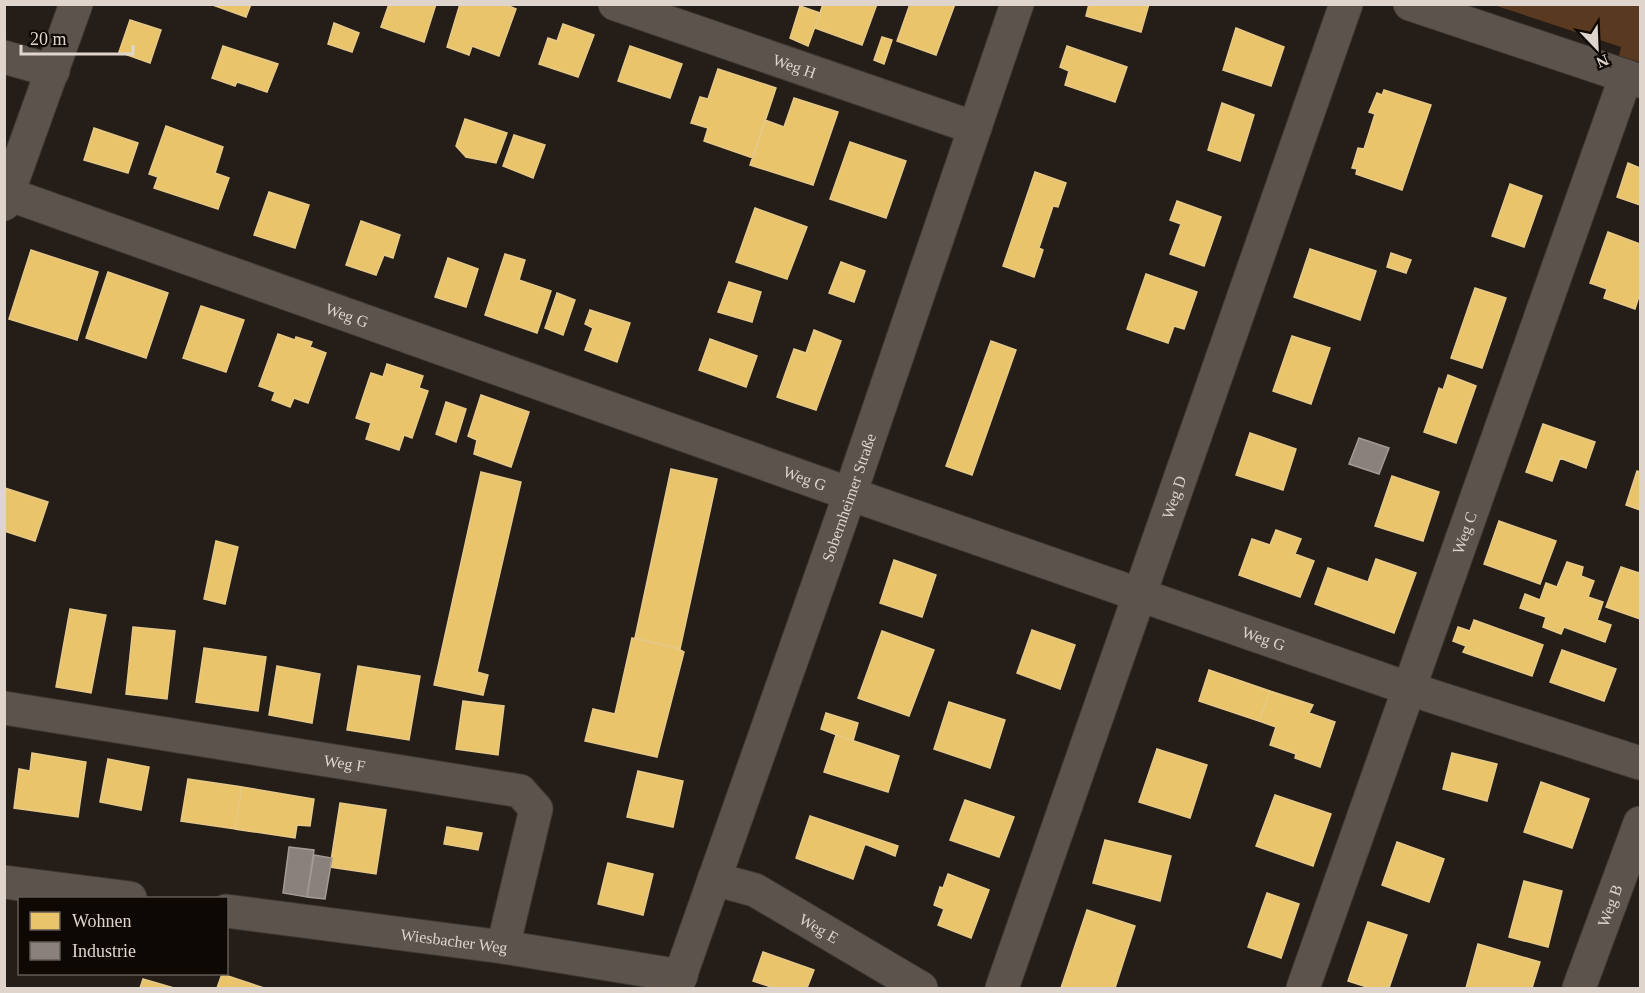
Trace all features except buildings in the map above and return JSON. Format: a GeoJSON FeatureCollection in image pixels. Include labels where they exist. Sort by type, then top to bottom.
{"type":"FeatureCollection","features":[{"type":"Feature","properties":{"kind":"street"},"geometry":{"type":"LineString","coordinates":[[6,199],[76,4]]}},
{"type":"Feature","properties":{"kind":"street","name":"Weg H"},"geometry":{"type":"LineString","coordinates":[[615,4],[975,128]]}},
{"type":"Feature","properties":{"kind":"street","name":"Sobernheimer Straße"},"geometry":{"type":"LineString","coordinates":[[678,982],[850,494],[1017,4]]}},
{"type":"Feature","properties":{"kind":"street","name":"Weg D"},"geometry":{"type":"LineString","coordinates":[[1002,988],[1346,4]]}},
{"type":"Feature","properties":{"kind":"street"},"geometry":{"type":"LineString","coordinates":[[1410,4],[1633,79]]}},
{"type":"Feature","properties":{"kind":"street"},"geometry":{"type":"LineString","coordinates":[[4,57],[53,71]]}},
{"type":"Feature","properties":{"kind":"street","name":"Weg C"},"geometry":{"type":"LineString","coordinates":[[1303,988],[1633,79]]}},
{"type":"Feature","properties":{"kind":"street","name":"Weg G"},"geometry":{"type":"LineString","coordinates":[[6,199],[1410,689],[1641,763]]}},
{"type":"Feature","properties":{"kind":"street","name":"Weg F"},"geometry":{"type":"LineString","coordinates":[[4,708],[520,791],[536,809],[503,946]]}},
{"type":"Feature","properties":{"kind":"street","name":"Weg B"},"geometry":{"type":"LineString","coordinates":[[1579,988],[1641,823]]}},
{"type":"Feature","properties":{"kind":"street","name":"Weg E"},"geometry":{"type":"LineString","coordinates":[[714,879],[755,890],[921,988]]}},
{"type":"Feature","properties":{"kind":"street"},"geometry":{"type":"LineString","coordinates":[[4,882],[122,897]]}},
{"type":"Feature","properties":{"kind":"street","name":"Wiesbacher Weg"},"geometry":{"type":"LineString","coordinates":[[228,911],[503,946],[678,982]]}},
{"type":"Feature","properties":{"kind":"shaded area"},"geometry":{"type":"Polygon","coordinates":[[[1494,5],[1640,5],[1640,62],[1619,56],[1621,47],[1494,5]]]}}]}
